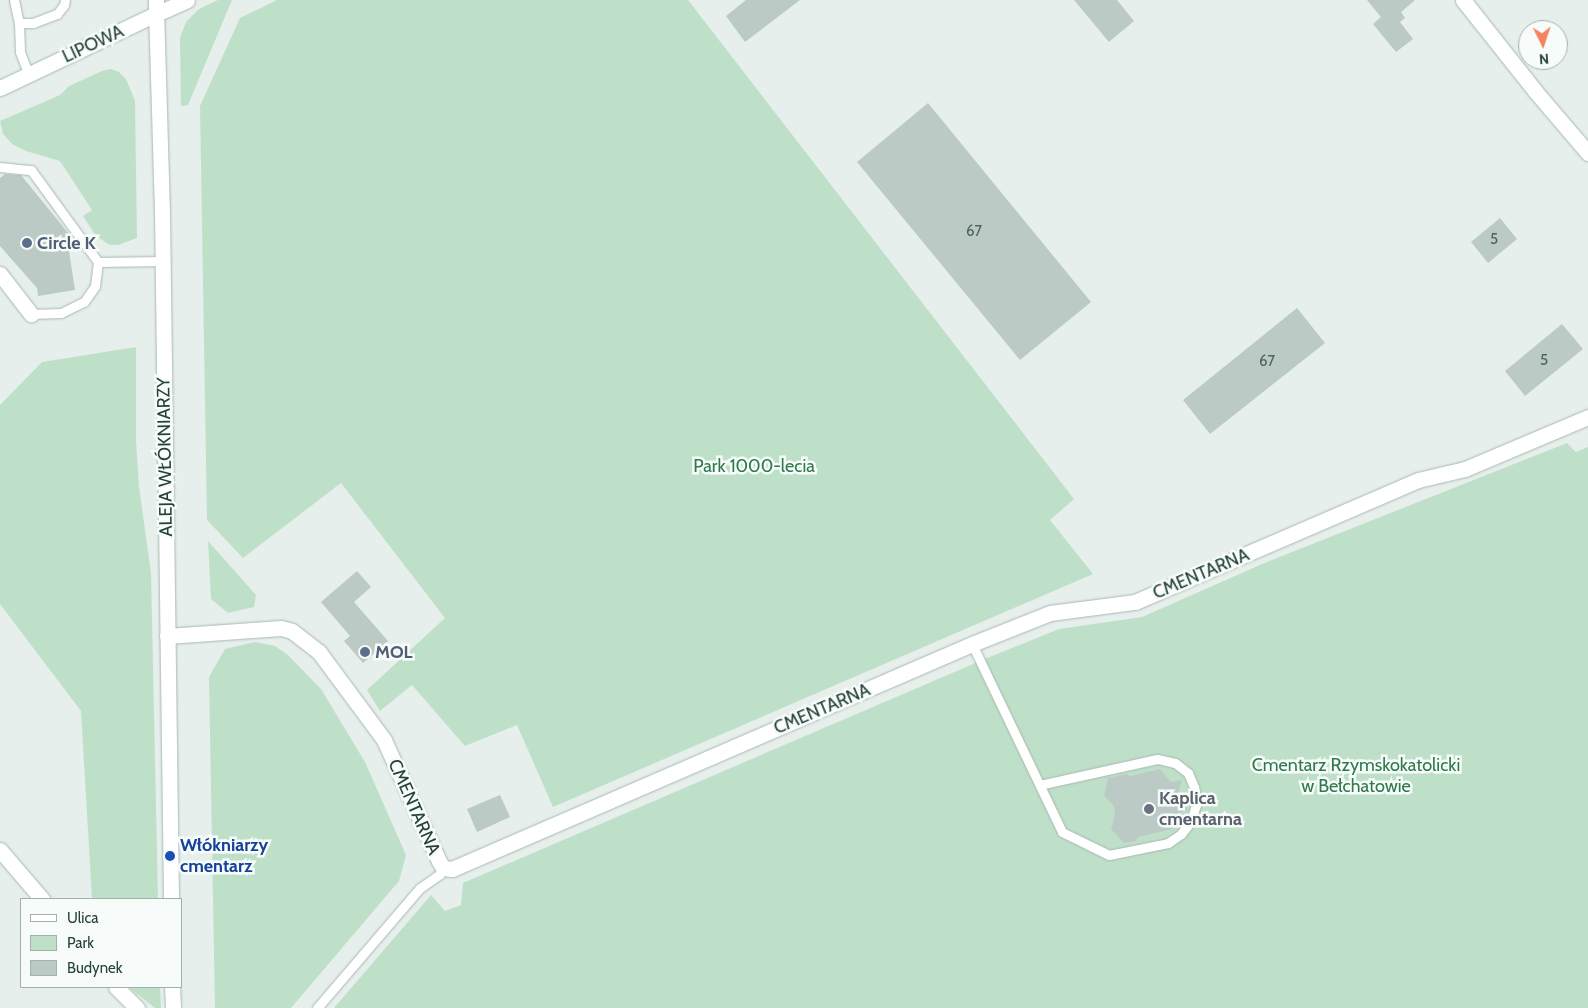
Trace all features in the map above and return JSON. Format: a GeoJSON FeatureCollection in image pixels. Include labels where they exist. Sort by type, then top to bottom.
{"type":"FeatureCollection","features":[{"type":"Feature","properties":{"kind":"street","name":"LIPOWA"},"geometry":{"type":"LineString","coordinates":[[0,88],[29,75],[156,7],[187,0]]}},
{"type":"Feature","properties":{"kind":"street"},"geometry":{"type":"LineString","coordinates":[[1463,0],[1535,92],[1588,153]]}},
{"type":"Feature","properties":{"kind":"street","name":"ALEJA WŁÓKNIARZY"},"geometry":{"type":"LineString","coordinates":[[156,7],[162,261],[171,898]]}},
{"type":"Feature","properties":{"kind":"street"},"geometry":{"type":"LineString","coordinates":[[0,274],[5,292],[31,314]]}},
{"type":"Feature","properties":{"kind":"street","name":"CMENTARNA"},"geometry":{"type":"LineString","coordinates":[[167,636],[281,628],[292,630],[319,652],[384,740],[443,868],[452,869],[972,644],[1050,613],[1135,602],[1418,480],[1464,469],[1588,417]]}},
{"type":"Feature","properties":{"kind":"street"},"geometry":{"type":"LineString","coordinates":[[0,850],[41,898]]}},
{"type":"Feature","properties":{"kind":"street"},"geometry":{"type":"LineString","coordinates":[[117,988],[137,1008]]}},
{"type":"Feature","properties":{"kind":"street"},"geometry":{"type":"LineString","coordinates":[[172,988],[173,1008]]}},
{"type":"Feature","properties":{"kind":"lane"},"geometry":{"type":"LineString","coordinates":[[14,0],[19,23],[20,52],[29,75]]}},
{"type":"Feature","properties":{"kind":"lane"},"geometry":{"type":"LineString","coordinates":[[19,23],[33,22],[57,14],[64,5],[65,0]]}},
{"type":"Feature","properties":{"kind":"lane"},"geometry":{"type":"LineString","coordinates":[[0,167],[31,170],[98,262],[95,286],[84,302],[61,313],[31,314]]}},
{"type":"Feature","properties":{"kind":"lane"},"geometry":{"type":"LineString","coordinates":[[98,262],[162,261]]}},
{"type":"Feature","properties":{"kind":"lane"},"geometry":{"type":"LineString","coordinates":[[972,644],[1062,832],[1109,855],[1168,843],[1181,834],[1191,821],[1196,804],[1194,787],[1188,773],[1174,763],[1157,759],[1040,785]]}},
{"type":"Feature","properties":{"kind":"lane"},"geometry":{"type":"LineString","coordinates":[[317,1008],[420,888],[440,874],[443,868]]}},
{"type":"Feature","properties":{"kind":"green space"},"geometry":{"type":"Polygon","coordinates":[[[218,0],[232,0],[188,105],[181,106],[180,38],[186,22],[199,9],[218,0]]]}},
{"type":"Feature","properties":{"kind":"green space","name":"Park 1000-lecia"},"geometry":{"type":"Polygon","coordinates":[[[277,0],[688,0],[1074,499],[1050,520],[1093,574],[553,807],[517,725],[465,746],[412,685],[380,711],[367,690],[445,618],[341,483],[243,558],[207,520],[200,106],[240,18],[277,0]]]}},
{"type":"Feature","properties":{"kind":"green space"},"geometry":{"type":"Polygon","coordinates":[[[111,69],[119,72],[126,79],[135,101],[137,238],[118,245],[110,245],[96,236],[83,216],[92,210],[60,161],[26,151],[12,144],[3,134],[0,121],[60,95],[69,86],[102,71],[111,69]]]}},
{"type":"Feature","properties":{"kind":"green space"},"geometry":{"type":"Polygon","coordinates":[[[136,347],[136,441],[139,487],[151,573],[158,898],[92,898],[81,711],[0,604],[0,405],[42,362],[136,347]]]}},
{"type":"Feature","properties":{"kind":"green space","name":"Cmentarz Rzymskokatolicki w Bełchatowie"},"geometry":{"type":"Polygon","coordinates":[[[1567,443],[1576,452],[1588,447],[1588,1008],[334,1008],[431,895],[445,911],[461,905],[463,883],[980,661],[1059,629],[1142,617],[1267,562],[1567,443]]]}},
{"type":"Feature","properties":{"kind":"green space"},"geometry":{"type":"Polygon","coordinates":[[[208,541],[256,595],[254,607],[228,613],[211,599],[208,541]]]}},
{"type":"Feature","properties":{"kind":"green space"},"geometry":{"type":"Polygon","coordinates":[[[255,642],[275,646],[288,655],[321,689],[365,762],[406,855],[399,881],[291,1008],[215,1008],[209,677],[225,649],[255,642]]]}},
{"type":"Feature","properties":{"kind":"green space"},"geometry":{"type":"Polygon","coordinates":[[[129,988],[160,988],[161,1008],[155,1008],[129,988]]]}},
{"type":"Feature","properties":{"kind":"building"},"geometry":{"type":"Polygon","coordinates":[[[746,0],[800,0],[745,42],[726,16],[746,0]]]}},
{"type":"Feature","properties":{"kind":"building"},"geometry":{"type":"Polygon","coordinates":[[[1074,0],[1117,0],[1134,21],[1109,42],[1074,0]]]}},
{"type":"Feature","properties":{"kind":"building"},"geometry":{"type":"Polygon","coordinates":[[[1367,0],[1415,0],[1401,12],[1405,18],[1400,22],[1413,39],[1396,52],[1373,24],[1381,17],[1367,0]]]}},
{"type":"Feature","properties":{"kind":"building"},"geometry":{"type":"Polygon","coordinates":[[[928,103],[1091,302],[1020,360],[857,162],[928,103]]]}},
{"type":"Feature","properties":{"kind":"building"},"geometry":{"type":"Polygon","coordinates":[[[5,174],[21,175],[77,244],[69,251],[75,290],[38,296],[37,288],[0,246],[0,178],[5,174]]]}},
{"type":"Feature","properties":{"kind":"building"},"geometry":{"type":"Polygon","coordinates":[[[1500,218],[1517,239],[1488,263],[1471,242],[1500,218]]]}},
{"type":"Feature","properties":{"kind":"building"},"geometry":{"type":"Polygon","coordinates":[[[1297,308],[1325,343],[1210,434],[1183,400],[1297,308]]]}},
{"type":"Feature","properties":{"kind":"building"},"geometry":{"type":"Polygon","coordinates":[[[1562,324],[1583,349],[1525,396],[1505,371],[1562,324]]]}},
{"type":"Feature","properties":{"kind":"building"},"geometry":{"type":"Polygon","coordinates":[[[357,571],[371,587],[354,602],[388,641],[363,663],[344,641],[350,636],[321,602],[357,571]]]}},
{"type":"Feature","properties":{"kind":"building","name":"Kaplica cmentarna"},"geometry":{"type":"Polygon","coordinates":[[[1160,769],[1171,782],[1182,780],[1179,790],[1181,801],[1188,810],[1178,813],[1173,829],[1138,837],[1136,841],[1124,843],[1111,829],[1115,816],[1114,806],[1104,796],[1108,778],[1127,774],[1130,776],[1160,769]]]}},
{"type":"Feature","properties":{"kind":"building"},"geometry":{"type":"Polygon","coordinates":[[[500,795],[510,817],[477,832],[467,809],[500,795]]]}},
{"type":"Feature","properties":{"kind":"place","name":"Circle K"},"geometry":{"type":"Point","coordinates":[27,243]}},
{"type":"Feature","properties":{"kind":"place","name":"MOL"},"geometry":{"type":"Point","coordinates":[365,652]}},
{"type":"Feature","properties":{"kind":"place","name":"Kaplica cmentarna"},"geometry":{"type":"Point","coordinates":[1149,809]}},
{"type":"Feature","properties":{"kind":"place","name":"Włókniarzy cmentarz"},"geometry":{"type":"Point","coordinates":[170,856]}}]}
